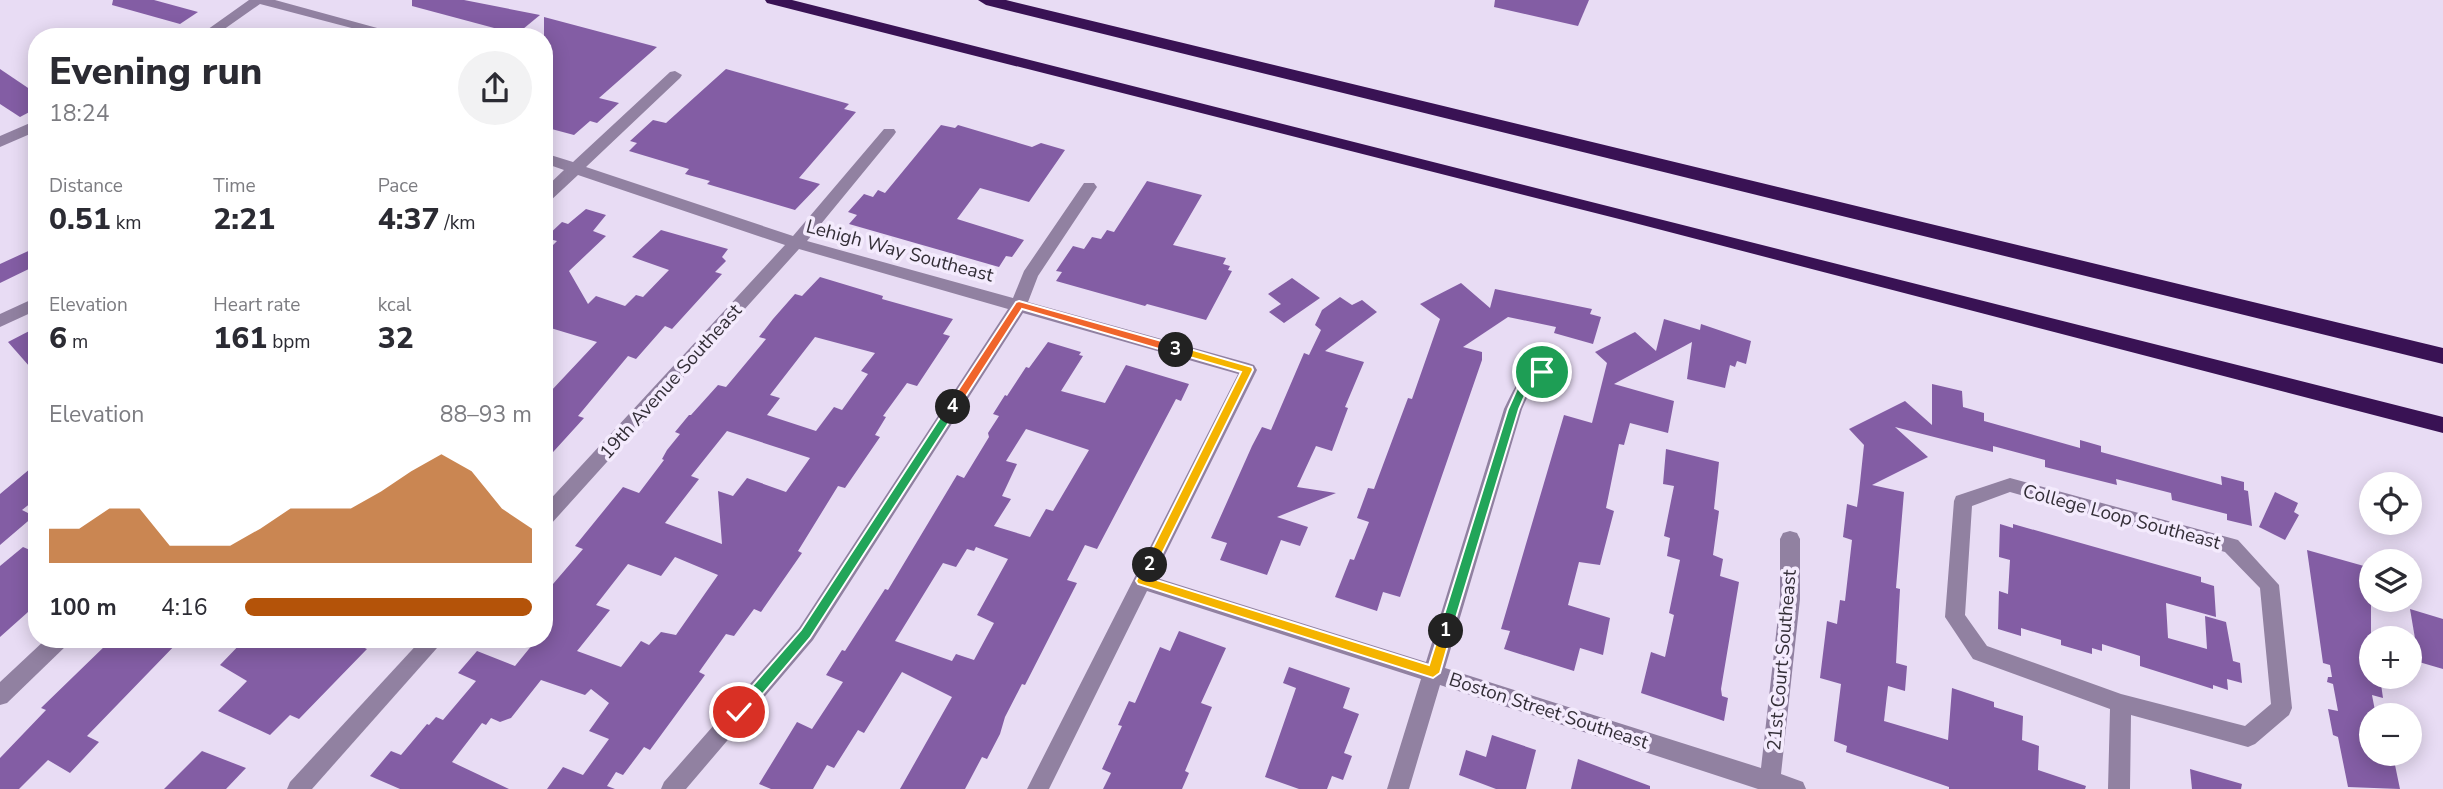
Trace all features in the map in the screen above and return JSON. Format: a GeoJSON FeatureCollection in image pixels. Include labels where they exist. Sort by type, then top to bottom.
{"type":"FeatureCollection","features":[{"type":"Feature","properties":{"kind":"highway"},"geometry":{"type":"LineString","coordinates":[[773,0],[1627,215],[2443,425]]}},
{"type":"Feature","properties":{"kind":"highway"},"geometry":{"type":"LineString","coordinates":[[986,0],[2443,356]]}},
{"type":"Feature","properties":{"kind":"street"},"geometry":{"type":"LineString","coordinates":[[217,28],[258,0],[368,28]]}},
{"type":"Feature","properties":{"kind":"street"},"geometry":{"type":"LineString","coordinates":[[553,190],[675,75]]}},
{"type":"Feature","properties":{"kind":"street"},"geometry":{"type":"LineString","coordinates":[[0,142],[28,129]]}},
{"type":"Feature","properties":{"kind":"street","name":"19th Avenue Southeast"},"geometry":{"type":"LineString","coordinates":[[553,509],[796,243],[889,132]]}},
{"type":"Feature","properties":{"kind":"street","name":"Lehigh Way Southeast"},"geometry":{"type":"LineString","coordinates":[[553,161],[796,243],[1248,370],[1142,581]]}},
{"type":"Feature","properties":{"kind":"street"},"geometry":{"type":"LineString","coordinates":[[672,789],[806,634],[1019,304],[1030,275],[1090,187]]}},
{"type":"Feature","properties":{"kind":"street"},"geometry":{"type":"LineString","coordinates":[[0,321],[28,307]]}},
{"type":"Feature","properties":{"kind":"street"},"geometry":{"type":"LineString","coordinates":[[1398,789],[1513,409],[1524,385],[1542,372]]}},
{"type":"Feature","properties":{"kind":"street","name":"College Loop Southeast"},"geometry":{"type":"LineString","coordinates":[[2010,485],[2231,546],[2269,585],[2281,708],[2248,737],[2121,703],[1980,653],[1955,617],[1963,501],[2010,485]]}},
{"type":"Feature","properties":{"kind":"street","name":"21st Court Southeast"},"geometry":{"type":"LineString","coordinates":[[1770,785],[1790,598],[1790,539]]}},
{"type":"Feature","properties":{"kind":"street"},"geometry":{"type":"LineString","coordinates":[[1038,789],[1142,581]]}},
{"type":"Feature","properties":{"kind":"street","name":"Boston Street Southeast"},"geometry":{"type":"LineString","coordinates":[[1142,581],[1433,673],[1770,785],[1795,789]]}},
{"type":"Feature","properties":{"kind":"street"},"geometry":{"type":"LineString","coordinates":[[0,696],[51,648]]}},
{"type":"Feature","properties":{"kind":"street"},"geometry":{"type":"LineString","coordinates":[[298,789],[427,648]]}},
{"type":"Feature","properties":{"kind":"street"},"geometry":{"type":"LineString","coordinates":[[2119,789],[2121,703]]}},
{"type":"Feature","properties":{"kind":"building"},"geometry":{"type":"Polygon","coordinates":[[[113,0],[154,0],[198,12],[180,24],[112,5],[113,0]]]}},
{"type":"Feature","properties":{"kind":"building"},"geometry":{"type":"Polygon","coordinates":[[[412,0],[464,0],[540,15],[524,28],[494,28],[412,6],[412,0]]]}},
{"type":"Feature","properties":{"kind":"building"},"geometry":{"type":"Polygon","coordinates":[[[1495,0],[1589,0],[1578,26],[1494,7],[1495,0]]]}},
{"type":"Feature","properties":{"kind":"building"},"geometry":{"type":"Polygon","coordinates":[[[544,17],[657,47],[599,98],[619,103],[597,123],[590,121],[574,135],[553,129],[553,28],[544,28],[544,17]]]}},
{"type":"Feature","properties":{"kind":"building"},"geometry":{"type":"Polygon","coordinates":[[[0,69],[28,88],[28,113],[20,117],[0,104],[0,69]]]}},
{"type":"Feature","properties":{"kind":"building"},"geometry":{"type":"Polygon","coordinates":[[[726,69],[849,104],[844,109],[856,112],[799,178],[820,184],[795,210],[707,184],[710,181],[685,174],[689,169],[629,151],[637,143],[630,141],[653,120],[666,123],[726,69]]]}},
{"type":"Feature","properties":{"kind":"building"},"geometry":{"type":"Polygon","coordinates":[[[941,125],[955,128],[958,125],[1032,147],[1041,143],[1065,150],[1029,202],[980,188],[957,219],[1024,240],[1012,257],[1006,256],[999,267],[849,224],[857,215],[848,212],[864,194],[873,197],[878,190],[885,193],[941,125]]]}},
{"type":"Feature","properties":{"kind":"building"},"geometry":{"type":"Polygon","coordinates":[[[1147,181],[1202,195],[1173,245],[1226,258],[1223,264],[1230,266],[1228,270],[1232,271],[1206,320],[1056,281],[1062,272],[1056,271],[1073,246],[1084,249],[1092,237],[1101,239],[1107,230],[1114,232],[1147,181]]]}},
{"type":"Feature","properties":{"kind":"building"},"geometry":{"type":"Polygon","coordinates":[[[586,209],[606,215],[593,231],[606,236],[569,271],[588,304],[596,296],[625,306],[636,295],[643,297],[669,270],[632,257],[661,230],[728,249],[722,257],[726,261],[715,272],[722,274],[672,329],[665,326],[636,359],[628,356],[578,416],[584,418],[553,452],[553,389],[597,342],[553,329],[553,245],[557,241],[553,240],[553,230],[562,222],[568,224],[586,209]]]}},
{"type":"Feature","properties":{"kind":"building"},"geometry":{"type":"Polygon","coordinates":[[[28,251],[28,269],[0,283],[0,264],[28,251]]]}},
{"type":"Feature","properties":{"kind":"building"},"geometry":{"type":"Polygon","coordinates":[[[820,277],[883,296],[882,299],[953,319],[943,334],[950,336],[917,386],[907,383],[883,416],[886,417],[875,435],[880,437],[845,488],[838,486],[798,551],[802,553],[761,612],[754,609],[734,636],[726,634],[699,672],[705,675],[650,750],[644,747],[623,775],[616,772],[607,786],[615,789],[547,789],[563,767],[583,775],[609,739],[589,731],[609,703],[591,689],[585,695],[541,680],[511,718],[500,722],[491,718],[486,725],[482,723],[452,762],[509,789],[400,789],[370,776],[391,751],[401,755],[427,724],[436,717],[443,720],[476,681],[458,673],[477,651],[515,666],[530,648],[553,648],[553,584],[583,549],[575,546],[623,487],[639,493],[680,434],[675,432],[718,385],[726,387],[766,339],[759,337],[795,294],[802,296],[820,277]],[[815,337],[770,395],[780,398],[767,415],[816,431],[834,407],[842,410],[868,374],[861,371],[875,353],[815,337]],[[727,431],[691,476],[699,479],[665,523],[722,544],[718,491],[733,496],[747,478],[786,492],[810,458],[727,431]],[[675,557],[661,576],[628,564],[596,605],[610,610],[577,651],[621,667],[641,641],[649,645],[661,632],[676,635],[718,575],[675,557]]]}},
{"type":"Feature","properties":{"kind":"building"},"geometry":{"type":"Polygon","coordinates":[[[1292,278],[1320,298],[1284,323],[1269,312],[1281,304],[1268,294],[1292,278]]]}},
{"type":"Feature","properties":{"kind":"building"},"geometry":{"type":"Polygon","coordinates":[[[1461,283],[1490,308],[1495,289],[1592,309],[1590,314],[1601,317],[1593,344],[1554,333],[1556,327],[1508,317],[1463,347],[1482,352],[1482,360],[1400,597],[1383,592],[1377,611],[1335,597],[1369,522],[1357,518],[1368,488],[1374,489],[1408,398],[1412,399],[1440,319],[1420,304],[1461,283]]]}},
{"type":"Feature","properties":{"kind":"building"},"geometry":{"type":"Polygon","coordinates":[[[1340,297],[1352,305],[1362,300],[1377,312],[1325,351],[1364,362],[1345,407],[1348,408],[1332,451],[1316,446],[1297,487],[1336,493],[1277,517],[1308,527],[1300,546],[1281,540],[1267,575],[1220,560],[1227,543],[1211,538],[1252,446],[1262,427],[1271,430],[1304,353],[1309,355],[1321,330],[1315,325],[1322,310],[1340,297]]]}},
{"type":"Feature","properties":{"kind":"building"},"geometry":{"type":"Polygon","coordinates":[[[1664,319],[1700,330],[1701,324],[1751,341],[1746,364],[1737,361],[1735,367],[1730,365],[1725,388],[1687,379],[1692,342],[1614,384],[1674,401],[1668,433],[1630,423],[1624,445],[1619,444],[1606,508],[1614,511],[1600,565],[1579,562],[1568,605],[1610,618],[1603,655],[1580,648],[1574,671],[1504,649],[1510,631],[1501,629],[1564,415],[1592,423],[1607,363],[1595,352],[1635,332],[1656,351],[1664,319]]]}},
{"type":"Feature","properties":{"kind":"building"},"geometry":{"type":"Polygon","coordinates":[[[28,332],[28,365],[8,342],[28,332]]]}},
{"type":"Feature","properties":{"kind":"building"},"geometry":{"type":"Polygon","coordinates":[[[1048,342],[1081,352],[1079,355],[1083,356],[1061,391],[1105,403],[1126,365],[1189,384],[1181,401],[1176,399],[1097,549],[1085,545],[1067,580],[1077,583],[1025,685],[1022,684],[1005,717],[1000,734],[987,759],[982,757],[965,789],[900,789],[952,697],[902,672],[864,733],[858,730],[834,768],[827,765],[813,789],[771,789],[759,784],[797,722],[812,729],[843,682],[826,675],[885,589],[888,590],[957,475],[964,478],[999,416],[993,414],[1026,367],[1029,368],[1048,342]],[[1026,429],[1006,461],[1017,464],[1002,496],[1011,499],[994,526],[1030,537],[1046,509],[1053,511],[1089,450],[1026,429]],[[976,547],[974,551],[967,549],[956,567],[943,563],[895,641],[952,661],[956,654],[974,660],[994,623],[977,615],[1008,559],[976,547]]]}},
{"type":"Feature","properties":{"kind":"building"},"geometry":{"type":"Polygon","coordinates":[[[1932,384],[1962,391],[1963,407],[1984,413],[1984,421],[2080,448],[2080,440],[2101,446],[2101,452],[2222,485],[2221,476],[2244,482],[2244,490],[2248,491],[2252,526],[2227,520],[2227,514],[2172,500],[2171,493],[2116,479],[2117,485],[2045,467],[2045,460],[1993,446],[1993,452],[1895,427],[1928,457],[1872,485],[1904,492],[1896,588],[1900,589],[1896,663],[1907,666],[1905,691],[1888,686],[1884,721],[1948,740],[1952,688],[1994,702],[1994,707],[2023,716],[2022,740],[2039,746],[2038,770],[2086,786],[2085,789],[1949,789],[1846,752],[1847,746],[1834,741],[1841,684],[1820,678],[1827,621],[1837,624],[1840,600],[1845,601],[1852,540],[1843,537],[1847,504],[1857,507],[1859,492],[1864,445],[1849,429],[1905,401],[1932,425],[1932,384]]]}},
{"type":"Feature","properties":{"kind":"building"},"geometry":{"type":"Polygon","coordinates":[[[1666,449],[1719,462],[1714,509],[1719,511],[1713,555],[1723,559],[1720,576],[1739,582],[1721,689],[1722,696],[1728,698],[1724,721],[1641,693],[1651,652],[1665,657],[1674,615],[1669,613],[1680,560],[1667,556],[1670,538],[1664,536],[1674,486],[1663,484],[1666,449]]]}},
{"type":"Feature","properties":{"kind":"building"},"geometry":{"type":"Polygon","coordinates":[[[28,471],[28,505],[22,510],[28,513],[28,521],[0,545],[0,494],[28,471]]]}},
{"type":"Feature","properties":{"kind":"building"},"geometry":{"type":"Polygon","coordinates":[[[2275,492],[2298,503],[2294,512],[2299,515],[2285,540],[2259,527],[2275,492]]]}},
{"type":"Feature","properties":{"kind":"building"},"geometry":{"type":"Polygon","coordinates":[[[2000,524],[2013,528],[2013,524],[2201,577],[2201,582],[2214,586],[2216,617],[2166,603],[2168,638],[2207,649],[2205,616],[2226,622],[2233,661],[2240,663],[2242,683],[2227,679],[2228,690],[2213,685],[2213,689],[2140,666],[2140,656],[2102,644],[2102,651],[2092,648],[2092,654],[2061,645],[2061,640],[2021,628],[2021,636],[1998,629],[1999,591],[2008,594],[2010,560],[1999,557],[2000,524]]]}},
{"type":"Feature","properties":{"kind":"building"},"geometry":{"type":"Polygon","coordinates":[[[23,547],[28,549],[28,612],[0,637],[0,566],[23,547]]]}},
{"type":"Feature","properties":{"kind":"building"},"geometry":{"type":"Polygon","coordinates":[[[2307,550],[2359,565],[2359,612],[2371,612],[2371,626],[2359,626],[2359,689],[2382,689],[2383,698],[2372,695],[2374,703],[2359,703],[2359,766],[2395,766],[2400,789],[2348,787],[2338,737],[2333,735],[2328,709],[2338,711],[2333,684],[2327,682],[2328,677],[2332,677],[2330,665],[2323,663],[2307,550]]]}},
{"type":"Feature","properties":{"kind":"building"},"geometry":{"type":"Polygon","coordinates":[[[2411,612],[2443,619],[2443,669],[2422,663],[2422,626],[2413,626],[2411,612]]]}},
{"type":"Feature","properties":{"kind":"building"},"geometry":{"type":"Polygon","coordinates":[[[1179,631],[1226,648],[1201,703],[1212,707],[1185,771],[1189,773],[1182,789],[1103,789],[1111,773],[1102,769],[1122,726],[1118,725],[1129,701],[1135,703],[1160,647],[1170,651],[1179,631]]]}},
{"type":"Feature","properties":{"kind":"building"},"geometry":{"type":"Polygon","coordinates":[[[103,648],[172,648],[87,736],[99,742],[70,773],[48,760],[19,789],[0,789],[0,758],[46,710],[41,708],[103,648]]]}},
{"type":"Feature","properties":{"kind":"building"},"geometry":{"type":"Polygon","coordinates":[[[236,648],[367,649],[299,719],[290,715],[270,735],[218,711],[247,681],[220,665],[236,648]]]}},
{"type":"Feature","properties":{"kind":"building"},"geometry":{"type":"Polygon","coordinates":[[[1289,667],[1350,688],[1343,708],[1359,714],[1344,753],[1352,756],[1343,780],[1332,776],[1327,789],[1299,789],[1265,777],[1296,688],[1283,683],[1289,667]]]}},
{"type":"Feature","properties":{"kind":"building"},"geometry":{"type":"Polygon","coordinates":[[[1492,735],[1536,750],[1526,789],[1496,789],[1459,775],[1466,750],[1486,757],[1492,735]]]}},
{"type":"Feature","properties":{"kind":"building"},"geometry":{"type":"Polygon","coordinates":[[[202,751],[246,768],[226,789],[164,789],[202,751]]]}},
{"type":"Feature","properties":{"kind":"building"},"geometry":{"type":"Polygon","coordinates":[[[1578,759],[1650,786],[1650,789],[1571,789],[1578,759]]]}},
{"type":"Feature","properties":{"kind":"building"},"geometry":{"type":"Polygon","coordinates":[[[2190,769],[2242,784],[2241,789],[2192,789],[2190,769]]]}},
{"type":"Feature","properties":{"kind":"route"},"geometry":{"type":"LineString","coordinates":[[739,712],[806,634],[1019,304],[1248,370],[1142,581],[1433,673],[1513,409],[1524,385],[1542,372]]}}]}
